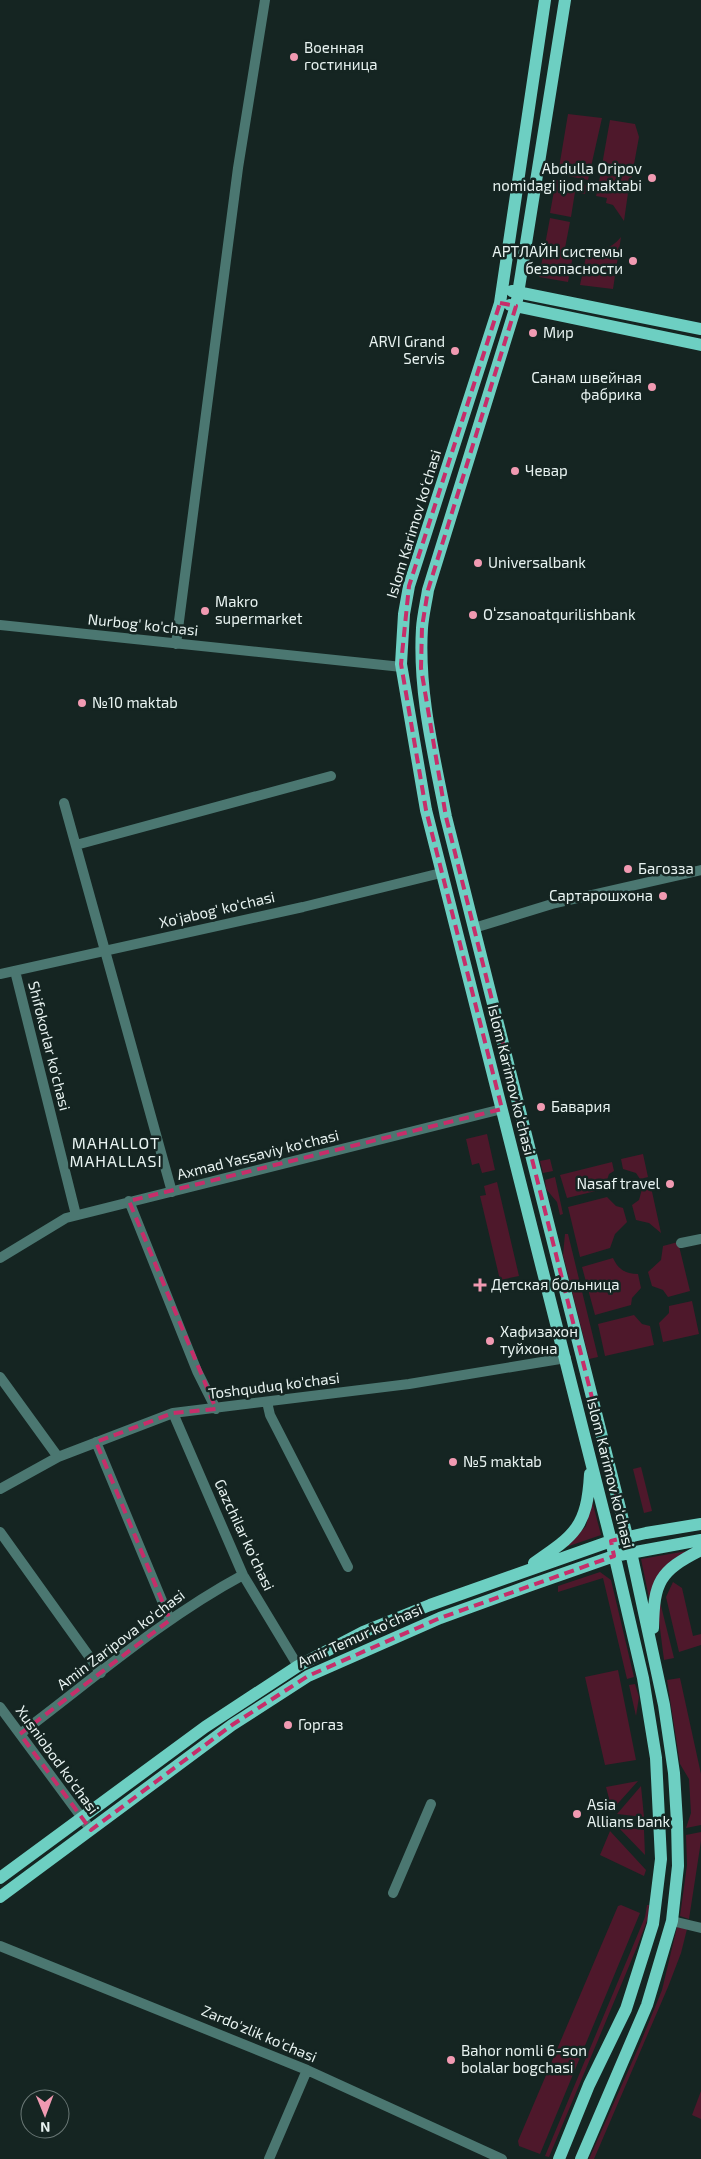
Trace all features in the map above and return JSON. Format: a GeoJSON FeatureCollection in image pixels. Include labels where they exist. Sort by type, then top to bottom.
{"type":"FeatureCollection","features":[{"type":"Feature","properties":{"kind":"main road","name":"Islom Karimov ko‘chasi"},"geometry":{"type":"LineString","coordinates":[[545,0],[500,303],[409,586],[404,614],[402,667],[428,821],[440,873],[566,1358],[611,1541],[642,1678],[656,1758],[662,1859],[653,1924],[626,2009],[589,2085],[559,2159]]}},
{"type":"Feature","properties":{"kind":"main road","name":"Islom Karimov ko‘chasi"},"geometry":{"type":"LineString","coordinates":[[565,0],[516,306],[428,590],[422,627],[421,668],[426,713],[446,817],[631,1552],[653,1650],[670,1744],[678,1822],[678,1866],[672,1921],[647,2006],[580,2159]]}},
{"type":"Feature","properties":{"kind":"main road"},"geometry":{"type":"LineString","coordinates":[[503,289],[701,329]]}},
{"type":"Feature","properties":{"kind":"main road"},"geometry":{"type":"LineString","coordinates":[[500,303],[701,345]]}},
{"type":"Feature","properties":{"kind":"main road"},"geometry":{"type":"LineString","coordinates":[[428,821],[439,824],[446,817]]}},
{"type":"Feature","properties":{"kind":"main road"},"geometry":{"type":"LineString","coordinates":[[522,1572],[571,1536],[582,1522],[587,1508],[591,1464]]}},
{"type":"Feature","properties":{"kind":"main road","name":"Amir Temur ko'chasi"},"geometry":{"type":"LineString","coordinates":[[0,1878],[205,1728],[298,1666],[363,1632],[430,1605],[611,1541],[701,1524]]}},
{"type":"Feature","properties":{"kind":"main road","name":"Amir Temur ko'chasi"},"geometry":{"type":"LineString","coordinates":[[0,1897],[232,1724],[308,1676],[440,1618],[614,1556],[701,1540]]}},
{"type":"Feature","properties":{"kind":"main road"},"geometry":{"type":"LineString","coordinates":[[653,1650],[654,1603],[659,1581],[679,1561],[701,1550]]}},
{"type":"Feature","properties":{"kind":"street"},"geometry":{"type":"LineString","coordinates":[[176,644],[238,168],[264,0]]}},
{"type":"Feature","properties":{"kind":"street","name":"Nurbog' ko'chasi"},"geometry":{"type":"LineString","coordinates":[[0,625],[402,667]]}},
{"type":"Feature","properties":{"kind":"street"},"geometry":{"type":"LineString","coordinates":[[76,845],[331,776]]}},
{"type":"Feature","properties":{"kind":"street"},"geometry":{"type":"LineString","coordinates":[[64,803],[172,1192]]}},
{"type":"Feature","properties":{"kind":"street"},"geometry":{"type":"LineString","coordinates":[[474,928],[552,904],[701,870]]}},
{"type":"Feature","properties":{"kind":"street","name":"Xo'jabog' ko'chasi"},"geometry":{"type":"LineString","coordinates":[[0,974],[303,907],[440,873]]}},
{"type":"Feature","properties":{"kind":"street","name":"Shifokorlar ko'chasi"},"geometry":{"type":"LineString","coordinates":[[15,971],[76,1216]]}},
{"type":"Feature","properties":{"kind":"street","name":"Axmad Yassaviy ko'chasi"},"geometry":{"type":"LineString","coordinates":[[0,1258],[66,1218],[502,1110]]}},
{"type":"Feature","properties":{"kind":"street"},"geometry":{"type":"LineString","coordinates":[[130,1201],[198,1372],[216,1409]]}},
{"type":"Feature","properties":{"kind":"street"},"geometry":{"type":"LineString","coordinates":[[681,1243],[701,1239]]}},
{"type":"Feature","properties":{"kind":"street","name":"Toshquduq ko'chasi"},"geometry":{"type":"LineString","coordinates":[[0,1489],[58,1457],[173,1413],[409,1384],[566,1358]]}},
{"type":"Feature","properties":{"kind":"street"},"geometry":{"type":"LineString","coordinates":[[0,1377],[58,1457]]}},
{"type":"Feature","properties":{"kind":"street"},"geometry":{"type":"LineString","coordinates":[[267,1402],[270,1415],[348,1567]]}},
{"type":"Feature","properties":{"kind":"street","name":"Gazchilar ko'chasi"},"geometry":{"type":"LineString","coordinates":[[173,1413],[243,1575],[298,1666]]}},
{"type":"Feature","properties":{"kind":"street"},"geometry":{"type":"LineString","coordinates":[[96,1442],[170,1620]]}},
{"type":"Feature","properties":{"kind":"street"},"geometry":{"type":"LineString","coordinates":[[0,1532],[101,1673]]}},
{"type":"Feature","properties":{"kind":"street","name":"Amin Zaripova ko'chasi"},"geometry":{"type":"LineString","coordinates":[[20,1734],[170,1620],[212,1591],[243,1575]]}},
{"type":"Feature","properties":{"kind":"street","name":"Xusniobod ko'chasi"},"geometry":{"type":"LineString","coordinates":[[0,1707],[91,1830]]}},
{"type":"Feature","properties":{"kind":"street"},"geometry":{"type":"LineString","coordinates":[[393,1893],[431,1804]]}},
{"type":"Feature","properties":{"kind":"street"},"geometry":{"type":"LineString","coordinates":[[672,1921],[701,1928]]}},
{"type":"Feature","properties":{"kind":"street","name":"Zardo'zlik ko'chasi"},"geometry":{"type":"LineString","coordinates":[[0,1946],[307,2070],[502,2159]]}},
{"type":"Feature","properties":{"kind":"street"},"geometry":{"type":"LineString","coordinates":[[269,2159],[307,2070]]}},
{"type":"Feature","properties":{"kind":"highlighted area"},"geometry":{"type":"Polygon","coordinates":[[[500,303],[516,306],[428,590],[422,627],[421,668],[446,817],[627,1537],[611,1541],[614,1556],[440,1618],[308,1676],[232,1725],[91,1830],[20,1734],[170,1620],[96,1442],[173,1413],[216,1409],[129,1201],[502,1109],[426,810],[401,664],[409,586],[500,303]]]}},
{"type":"Feature","properties":{"kind":"shaded area"},"geometry":{"type":"Polygon","coordinates":[[[568,114],[602,118],[588,180],[558,174],[568,114]]]}},
{"type":"Feature","properties":{"kind":"shaded area"},"geometry":{"type":"Polygon","coordinates":[[[610,120],[635,124],[639,137],[630,186],[599,182],[610,120]]]}},
{"type":"Feature","properties":{"kind":"shaded area"},"geometry":{"type":"Polygon","coordinates":[[[556,180],[587,185],[585,194],[575,192],[571,217],[550,213],[556,180]]]}},
{"type":"Feature","properties":{"kind":"shaded area"},"geometry":{"type":"Polygon","coordinates":[[[598,188],[628,193],[624,221],[613,205],[606,203],[607,198],[596,196],[598,188]]]}},
{"type":"Feature","properties":{"kind":"shaded area"},"geometry":{"type":"Polygon","coordinates":[[[550,218],[570,222],[565,248],[574,250],[568,282],[539,277],[550,218]]]}},
{"type":"Feature","properties":{"kind":"shaded area"},"geometry":{"type":"Polygon","coordinates":[[[621,237],[613,289],[580,285],[587,252],[596,252],[597,248],[610,246],[621,237]]]}},
{"type":"Feature","properties":{"kind":"shaded area"},"geometry":{"type":"Polygon","coordinates":[[[487,1134],[495,1170],[482,1173],[479,1163],[472,1165],[466,1139],[487,1134]]]}},
{"type":"Feature","properties":{"kind":"shaded area"},"geometry":{"type":"Polygon","coordinates":[[[643,1154],[648,1177],[640,1179],[636,1173],[623,1169],[621,1159],[643,1154]]]}},
{"type":"Feature","properties":{"kind":"shaded area"},"geometry":{"type":"Polygon","coordinates":[[[550,1159],[553,1171],[543,1173],[540,1161],[550,1159]]]}},
{"type":"Feature","properties":{"kind":"shaded area"},"geometry":{"type":"Polygon","coordinates":[[[612,1162],[614,1171],[609,1174],[604,1189],[567,1198],[560,1175],[612,1162]]]}},
{"type":"Feature","properties":{"kind":"shaded area"},"geometry":{"type":"Polygon","coordinates":[[[555,1177],[563,1214],[560,1215],[557,1202],[546,1189],[545,1180],[555,1177]]]}},
{"type":"Feature","properties":{"kind":"shaded area"},"geometry":{"type":"Polygon","coordinates":[[[497,1182],[519,1276],[500,1280],[480,1196],[486,1195],[484,1186],[497,1182]]]}},
{"type":"Feature","properties":{"kind":"shaded area"},"geometry":{"type":"Polygon","coordinates":[[[651,1187],[661,1233],[649,1223],[636,1220],[632,1205],[639,1200],[642,1189],[651,1187]]]}},
{"type":"Feature","properties":{"kind":"shaded area"},"geometry":{"type":"Polygon","coordinates":[[[607,1197],[616,1206],[623,1208],[627,1222],[615,1234],[610,1248],[580,1257],[568,1207],[607,1197]]]}},
{"type":"Feature","properties":{"kind":"shaded area"},"geometry":{"type":"Polygon","coordinates":[[[565,1234],[568,1234],[598,1357],[589,1359],[563,1255],[565,1234]]]}},
{"type":"Feature","properties":{"kind":"shaded area"},"geometry":{"type":"Polygon","coordinates":[[[678,1242],[690,1291],[668,1297],[663,1290],[652,1286],[648,1272],[661,1260],[663,1246],[678,1242]]]}},
{"type":"Feature","properties":{"kind":"shaded area"},"geometry":{"type":"Polygon","coordinates":[[[613,1258],[622,1270],[638,1274],[641,1288],[632,1298],[631,1305],[595,1315],[582,1267],[613,1258]]]}},
{"type":"Feature","properties":{"kind":"shaded area"},"geometry":{"type":"Polygon","coordinates":[[[692,1301],[699,1334],[663,1342],[659,1323],[669,1313],[669,1306],[692,1301]]]}},
{"type":"Feature","properties":{"kind":"shaded area"},"geometry":{"type":"Polygon","coordinates":[[[634,1315],[642,1324],[650,1326],[654,1345],[605,1356],[598,1324],[634,1315]]]}},
{"type":"Feature","properties":{"kind":"shaded area"},"geometry":{"type":"Polygon","coordinates":[[[641,1467],[652,1511],[644,1513],[633,1469],[641,1467]]]}},
{"type":"Feature","properties":{"kind":"shaded area"},"geometry":{"type":"Polygon","coordinates":[[[592,1500],[601,1535],[566,1547],[586,1526],[592,1500]]]}},
{"type":"Feature","properties":{"kind":"shaded area"},"geometry":{"type":"Polygon","coordinates":[[[687,1551],[678,1556],[662,1572],[650,1603],[641,1559],[687,1551]]]}},
{"type":"Feature","properties":{"kind":"shaded area"},"geometry":{"type":"Polygon","coordinates":[[[600,1572],[611,1580],[634,1677],[627,1679],[603,1578],[558,1592],[558,1586],[600,1572]]]}},
{"type":"Feature","properties":{"kind":"shaded area"},"geometry":{"type":"Polygon","coordinates":[[[673,1582],[682,1588],[693,1636],[701,1634],[701,1645],[679,1652],[666,1597],[673,1582]]]}},
{"type":"Feature","properties":{"kind":"shaded area"},"geometry":{"type":"Polygon","coordinates":[[[660,1602],[674,1658],[664,1660],[658,1613],[660,1602]]]}},
{"type":"Feature","properties":{"kind":"shaded area"},"geometry":{"type":"Polygon","coordinates":[[[618,1670],[636,1760],[605,1765],[585,1677],[618,1670]]]}},
{"type":"Feature","properties":{"kind":"shaded area"},"geometry":{"type":"Polygon","coordinates":[[[680,1678],[701,1774],[701,1825],[686,1828],[691,1813],[689,1779],[680,1764],[667,1680],[680,1678]]]}},
{"type":"Feature","properties":{"kind":"shaded area"},"geometry":{"type":"Polygon","coordinates":[[[635,1684],[639,1697],[636,1716],[629,1685],[635,1684]]]}},
{"type":"Feature","properties":{"kind":"shaded area"},"geometry":{"type":"Polygon","coordinates":[[[638,1781],[612,1810],[606,1787],[638,1781]]]}},
{"type":"Feature","properties":{"kind":"shaded area"},"geometry":{"type":"Polygon","coordinates":[[[641,1786],[644,1817],[617,1814],[641,1786]]]}},
{"type":"Feature","properties":{"kind":"shaded area"},"geometry":{"type":"Polygon","coordinates":[[[617,1826],[644,1830],[645,1855],[617,1826]]]}},
{"type":"Feature","properties":{"kind":"shaded area"},"geometry":{"type":"Polygon","coordinates":[[[610,1831],[646,1870],[644,1876],[600,1855],[610,1831]]]}},
{"type":"Feature","properties":{"kind":"shaded area"},"geometry":{"type":"Polygon","coordinates":[[[701,1832],[689,1919],[680,1916],[687,1865],[686,1835],[701,1832]]]}},
{"type":"Feature","properties":{"kind":"shaded area"},"geometry":{"type":"Polygon","coordinates":[[[621,1905],[640,1913],[540,2154],[519,2146],[518,2141],[618,1906],[621,1905]]]}},
{"type":"Feature","properties":{"kind":"shaded area"},"geometry":{"type":"Polygon","coordinates":[[[647,1905],[650,1905],[648,1918],[637,1947],[549,2157],[545,2156],[645,1917],[647,1905]]]}},
{"type":"Feature","properties":{"kind":"shaded area"},"geometry":{"type":"Polygon","coordinates":[[[677,1927],[687,1929],[681,1953],[594,2159],[589,2159],[662,1990],[677,1927]]]}},
{"type":"Feature","properties":{"kind":"shaded area"},"geometry":{"type":"Polygon","coordinates":[[[701,2091],[701,2119],[692,2115],[701,2091]]]}},
{"type":"Feature","properties":{"kind":"place","name":"Военная гостиница"},"geometry":{"type":"Point","coordinates":[294,57]}},
{"type":"Feature","properties":{"kind":"place","name":"Abdulla Oripov nomidagi ijod maktabi"},"geometry":{"type":"Point","coordinates":[652,178]}},
{"type":"Feature","properties":{"kind":"place","name":"АРТЛАЙН системы безопасности"},"geometry":{"type":"Point","coordinates":[633,261]}},
{"type":"Feature","properties":{"kind":"place","name":"Мир"},"geometry":{"type":"Point","coordinates":[533,333]}},
{"type":"Feature","properties":{"kind":"place","name":"ARVI Grand Servis"},"geometry":{"type":"Point","coordinates":[455,351]}},
{"type":"Feature","properties":{"kind":"place","name":"Санам швейная фабрика"},"geometry":{"type":"Point","coordinates":[652,387]}},
{"type":"Feature","properties":{"kind":"place","name":"Чевар"},"geometry":{"type":"Point","coordinates":[515,471]}},
{"type":"Feature","properties":{"kind":"place","name":"Universalbank"},"geometry":{"type":"Point","coordinates":[478,563]}},
{"type":"Feature","properties":{"kind":"place","name":"Makro supermarket"},"geometry":{"type":"Point","coordinates":[205,611]}},
{"type":"Feature","properties":{"kind":"place","name":"Oʻzsanoatqurilishbank"},"geometry":{"type":"Point","coordinates":[473,615]}},
{"type":"Feature","properties":{"kind":"place","name":"№10 maktab"},"geometry":{"type":"Point","coordinates":[82,703]}},
{"type":"Feature","properties":{"kind":"place","name":"Багозза"},"geometry":{"type":"Point","coordinates":[628,869]}},
{"type":"Feature","properties":{"kind":"place","name":"Сартарошхона"},"geometry":{"type":"Point","coordinates":[663,896]}},
{"type":"Feature","properties":{"kind":"place","name":"Бавария"},"geometry":{"type":"Point","coordinates":[541,1107]}},
{"type":"Feature","properties":{"kind":"place","name":"Nasaf travel"},"geometry":{"type":"Point","coordinates":[670,1184]}},
{"type":"Feature","properties":{"kind":"place","name":"Детская больница"},"geometry":{"type":"Point","coordinates":[480,1285]}},
{"type":"Feature","properties":{"kind":"place","name":"Хафизахон туйхона"},"geometry":{"type":"Point","coordinates":[490,1341]}},
{"type":"Feature","properties":{"kind":"place","name":"№5 maktab"},"geometry":{"type":"Point","coordinates":[453,1462]}},
{"type":"Feature","properties":{"kind":"place","name":"Горгаз"},"geometry":{"type":"Point","coordinates":[288,1725]}},
{"type":"Feature","properties":{"kind":"place","name":"Asia Allians bank"},"geometry":{"type":"Point","coordinates":[577,1814]}},
{"type":"Feature","properties":{"kind":"place","name":"Bahor nomli 6-son bolalar bogchasi"},"geometry":{"type":"Point","coordinates":[451,2060]}},
{"type":"Feature","properties":{"kind":"district","name":"MAHALLOT MAHALLASI"},"geometry":{"type":"Point","coordinates":[116,1152]}}]}
